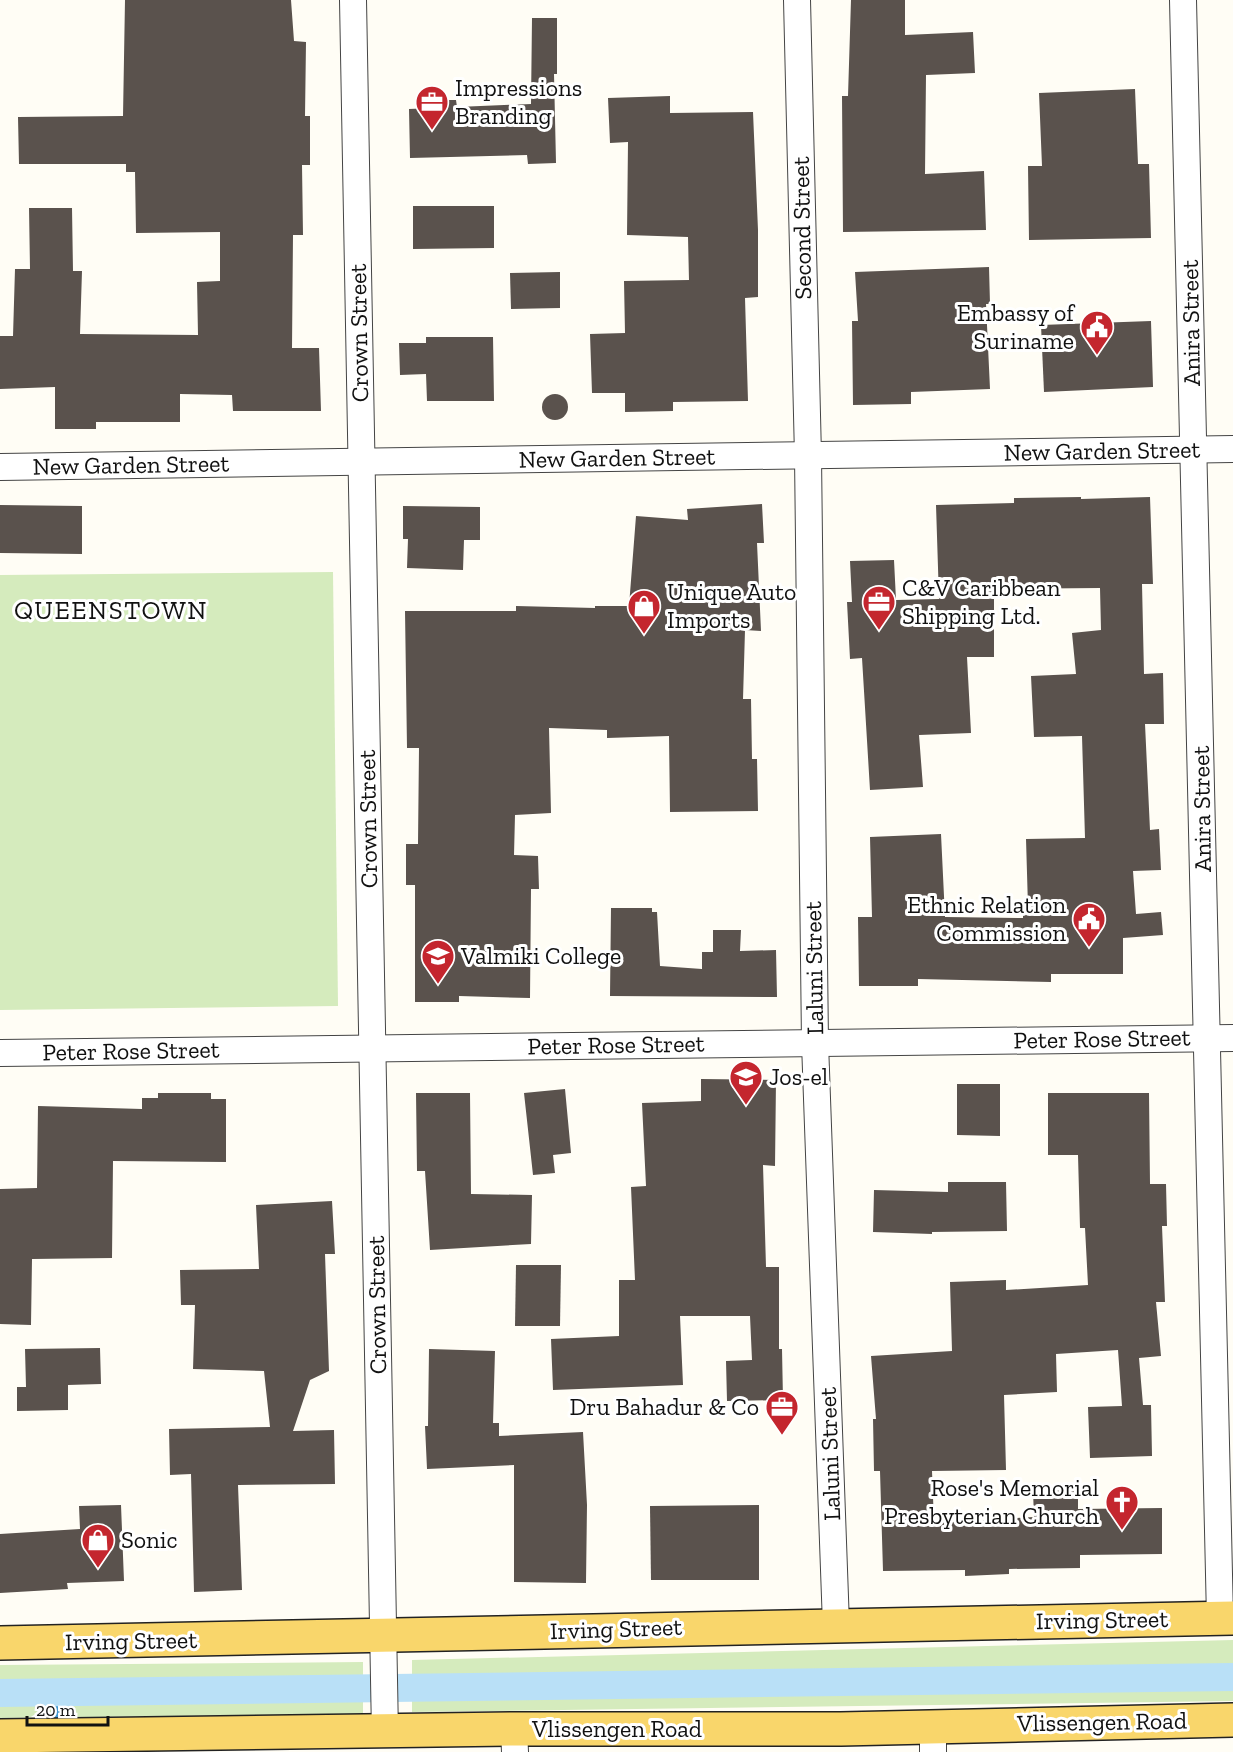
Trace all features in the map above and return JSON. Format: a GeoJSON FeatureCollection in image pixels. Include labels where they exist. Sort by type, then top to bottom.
{"type":"FeatureCollection","features":[{"type":"Feature","properties":{"kind":"main road","name":"Irving Street"},"geometry":{"type":"LineString","coordinates":[[0,1643],[383,1648],[606,1629],[1226,1618]]}},
{"type":"Feature","properties":{"kind":"main road","name":"Vlissengen Road"},"geometry":{"type":"LineString","coordinates":[[0,1736],[385,1719],[515,1741],[841,1729],[933,1739],[1233,1720]]}},
{"type":"Feature","properties":{"kind":"street","name":"Crown Street"},"geometry":{"type":"LineString","coordinates":[[353,0],[385,1719]]}},
{"type":"Feature","properties":{"kind":"street","name":"Second Street"},"geometry":{"type":"LineString","coordinates":[[796,0],[808,456]]}},
{"type":"Feature","properties":{"kind":"street","name":"Anira Street"},"geometry":{"type":"LineString","coordinates":[[1183,0],[1207,1038],[1226,1618]]}},
{"type":"Feature","properties":{"kind":"street","name":"New Garden Street"},"geometry":{"type":"LineString","coordinates":[[0,467],[1233,449]]}},
{"type":"Feature","properties":{"kind":"street","name":"Laluni Street"},"geometry":{"type":"LineString","coordinates":[[808,456],[815,1043],[836,1625]]}},
{"type":"Feature","properties":{"kind":"street","name":"Peter Rose Street"},"geometry":{"type":"LineString","coordinates":[[0,1053],[1233,1038]]}},
{"type":"Feature","properties":{"kind":"green space"},"geometry":{"type":"Polygon","coordinates":[[[333,572],[338,1006],[0,1010],[0,575],[333,572]]]}},
{"type":"Feature","properties":{"kind":"green space"},"geometry":{"type":"Polygon","coordinates":[[[1233,1640],[1233,1701],[412,1712],[412,1660],[1233,1640]]]}},
{"type":"Feature","properties":{"kind":"green space"},"geometry":{"type":"Polygon","coordinates":[[[363,1662],[363,1714],[0,1718],[0,1665],[363,1662]]]}},
{"type":"Feature","properties":{"kind":"building"},"geometry":{"type":"Polygon","coordinates":[[[125,0],[291,0],[294,41],[306,42],[305,116],[310,116],[310,165],[302,165],[303,235],[293,235],[292,348],[319,348],[321,411],[233,411],[232,395],[180,394],[180,422],[96,422],[96,429],[55,429],[55,387],[0,389],[0,336],[13,336],[15,269],[30,269],[29,208],[72,208],[73,271],[82,271],[80,334],[198,335],[197,282],[220,281],[220,232],[136,233],[135,172],[126,172],[126,164],[19,164],[18,117],[123,116],[125,0]]]}},
{"type":"Feature","properties":{"kind":"building"},"geometry":{"type":"Polygon","coordinates":[[[851,0],[905,0],[905,35],[973,32],[975,73],[926,75],[925,174],[984,171],[986,230],[843,232],[842,96],[848,96],[851,0]]]}},
{"type":"Feature","properties":{"kind":"building"},"geometry":{"type":"Polygon","coordinates":[[[532,18],[557,18],[557,74],[554,74],[556,163],[528,164],[527,155],[410,158],[409,109],[433,108],[433,100],[456,100],[457,107],[531,104],[532,18]]]}},
{"type":"Feature","properties":{"kind":"building"},"geometry":{"type":"Polygon","coordinates":[[[1135,89],[1138,164],[1149,164],[1151,238],[1029,240],[1028,166],[1042,166],[1039,93],[1135,89]]]}},
{"type":"Feature","properties":{"kind":"building"},"geometry":{"type":"Polygon","coordinates":[[[670,96],[670,113],[753,112],[758,230],[758,297],[745,298],[748,401],[673,402],[673,411],[625,412],[625,393],[592,393],[590,334],[625,333],[624,281],[689,280],[688,237],[627,235],[628,142],[610,143],[608,98],[670,96]]]}},
{"type":"Feature","properties":{"kind":"building"},"geometry":{"type":"Polygon","coordinates":[[[413,206],[494,206],[494,248],[413,249],[413,206]]]}},
{"type":"Feature","properties":{"kind":"building"},"geometry":{"type":"Polygon","coordinates":[[[989,267],[990,304],[986,304],[990,389],[911,392],[911,404],[853,405],[852,321],[858,321],[855,272],[989,267]]]}},
{"type":"Feature","properties":{"kind":"building"},"geometry":{"type":"Polygon","coordinates":[[[560,272],[560,308],[511,309],[510,273],[560,272]]]}},
{"type":"Feature","properties":{"kind":"building","name":"Embassy of Suriname"},"geometry":{"type":"Polygon","coordinates":[[[1151,321],[1153,387],[1044,392],[1041,325],[1151,321]]]}},
{"type":"Feature","properties":{"kind":"building"},"geometry":{"type":"Polygon","coordinates":[[[426,337],[493,337],[494,401],[427,401],[426,374],[400,375],[399,343],[426,343],[426,337]]]}},
{"type":"Feature","properties":{"kind":"building"},"geometry":{"type":"Polygon","coordinates":[[[555,394],[564,398],[568,407],[564,416],[555,420],[546,416],[542,407],[546,398],[555,394]]]}},
{"type":"Feature","properties":{"kind":"building"},"geometry":{"type":"Polygon","coordinates":[[[1081,497],[1081,499],[1150,497],[1153,584],[1142,584],[1144,674],[1163,673],[1164,724],[1145,724],[1150,830],[1159,829],[1161,870],[1133,871],[1136,914],[1161,912],[1163,935],[1123,938],[1123,974],[1051,974],[1051,982],[918,979],[918,986],[859,986],[858,917],[872,917],[870,837],[941,834],[945,917],[1023,918],[1023,907],[1028,907],[1026,839],[1085,838],[1082,736],[1034,737],[1031,676],[1076,674],[1072,633],[1101,630],[1100,588],[994,589],[994,657],[967,657],[971,733],[919,735],[923,787],[870,790],[862,658],[850,659],[847,602],[852,602],[850,561],[894,560],[896,600],[939,599],[936,505],[1014,503],[1014,498],[1081,497]]]}},
{"type":"Feature","properties":{"kind":"building"},"geometry":{"type":"Polygon","coordinates":[[[762,504],[764,543],[757,543],[761,631],[745,630],[743,699],[751,699],[752,759],[757,759],[758,811],[670,812],[669,736],[607,738],[607,730],[549,728],[551,813],[515,815],[514,855],[538,856],[539,889],[531,889],[530,998],[459,996],[459,1002],[415,1002],[415,885],[406,885],[406,844],[418,844],[419,748],[407,748],[405,611],[516,611],[516,606],[595,608],[595,606],[629,606],[636,516],[688,520],[687,509],[762,504]]]}},
{"type":"Feature","properties":{"kind":"building"},"geometry":{"type":"Polygon","coordinates":[[[0,505],[82,506],[82,554],[0,553],[0,505]]]}},
{"type":"Feature","properties":{"kind":"building"},"geometry":{"type":"Polygon","coordinates":[[[403,506],[480,507],[480,540],[464,540],[463,570],[407,568],[408,539],[403,539],[403,506]]]}},
{"type":"Feature","properties":{"kind":"building"},"geometry":{"type":"Polygon","coordinates":[[[611,908],[652,908],[652,912],[657,912],[660,966],[702,969],[702,952],[713,952],[713,930],[741,930],[740,951],[776,950],[777,997],[610,996],[611,908]]]}},
{"type":"Feature","properties":{"kind":"building"},"geometry":{"type":"Polygon","coordinates":[[[701,1079],[776,1080],[775,1166],[763,1165],[766,1267],[779,1267],[779,1349],[782,1349],[783,1400],[727,1401],[726,1361],[752,1360],[750,1316],[680,1316],[683,1385],[553,1390],[551,1339],[619,1336],[619,1280],[635,1280],[631,1187],[646,1186],[642,1103],[701,1101],[701,1079]]]}},
{"type":"Feature","properties":{"kind":"building"},"geometry":{"type":"Polygon","coordinates":[[[957,1084],[1000,1084],[1000,1136],[957,1135],[957,1084]]]}},
{"type":"Feature","properties":{"kind":"building"},"geometry":{"type":"Polygon","coordinates":[[[565,1089],[571,1153],[553,1155],[555,1173],[533,1175],[524,1093],[565,1089]]]}},
{"type":"Feature","properties":{"kind":"building"},"geometry":{"type":"Polygon","coordinates":[[[158,1093],[211,1093],[211,1099],[226,1099],[226,1162],[113,1161],[112,1258],[32,1259],[31,1325],[0,1324],[0,1189],[37,1188],[38,1106],[142,1109],[142,1098],[158,1098],[158,1093]]]}},
{"type":"Feature","properties":{"kind":"building"},"geometry":{"type":"Polygon","coordinates":[[[416,1093],[470,1093],[471,1194],[532,1195],[531,1244],[430,1250],[425,1171],[417,1171],[416,1093]]]}},
{"type":"Feature","properties":{"kind":"building"},"geometry":{"type":"Polygon","coordinates":[[[1048,1093],[1149,1093],[1150,1184],[1166,1184],[1167,1226],[1162,1226],[1165,1302],[1156,1302],[1161,1356],[1139,1358],[1143,1405],[1151,1405],[1152,1456],[1090,1458],[1088,1407],[1122,1406],[1118,1350],[1056,1354],[1057,1392],[1004,1395],[1006,1470],[932,1471],[934,1523],[1034,1517],[1033,1491],[1078,1490],[1078,1509],[1162,1508],[1162,1554],[1080,1555],[1080,1568],[1009,1569],[1009,1574],[965,1576],[965,1570],[883,1571],[880,1471],[874,1471],[873,1419],[876,1419],[871,1356],[952,1351],[950,1282],[1006,1280],[1006,1290],[1088,1285],[1085,1228],[1080,1228],[1078,1155],[1048,1155],[1048,1093]]]}},
{"type":"Feature","properties":{"kind":"building"},"geometry":{"type":"Polygon","coordinates":[[[948,1182],[1006,1182],[1007,1231],[932,1232],[932,1234],[873,1232],[874,1190],[948,1192],[948,1182]]]}},
{"type":"Feature","properties":{"kind":"building"},"geometry":{"type":"Polygon","coordinates":[[[332,1201],[335,1254],[325,1254],[329,1371],[310,1380],[293,1431],[334,1430],[335,1484],[238,1485],[242,1590],[194,1592],[191,1474],[170,1475],[169,1429],[270,1427],[264,1371],[193,1369],[195,1305],[181,1305],[180,1270],[259,1269],[256,1205],[332,1201]]]}},
{"type":"Feature","properties":{"kind":"building"},"geometry":{"type":"Polygon","coordinates":[[[516,1265],[561,1265],[560,1326],[515,1326],[516,1265]]]}},
{"type":"Feature","properties":{"kind":"building"},"geometry":{"type":"Polygon","coordinates":[[[100,1348],[101,1384],[68,1385],[68,1410],[17,1411],[17,1387],[26,1387],[25,1349],[100,1348]]]}},
{"type":"Feature","properties":{"kind":"building"},"geometry":{"type":"Polygon","coordinates":[[[429,1349],[495,1351],[493,1423],[499,1423],[499,1436],[583,1432],[587,1505],[586,1583],[514,1582],[514,1465],[427,1469],[425,1426],[428,1426],[429,1349]]]}},
{"type":"Feature","properties":{"kind":"building"},"geometry":{"type":"Polygon","coordinates":[[[121,1505],[124,1581],[67,1583],[68,1589],[0,1593],[0,1534],[80,1529],[79,1506],[121,1505]]]}},
{"type":"Feature","properties":{"kind":"building"},"geometry":{"type":"Polygon","coordinates":[[[759,1505],[759,1580],[651,1580],[650,1506],[759,1505]]]}},
{"type":"Feature","properties":{"kind":"waterway"},"geometry":{"type":"LineString","coordinates":[[0,1693],[1233,1677]]}},
{"type":"Feature","properties":{"kind":"waterway"},"geometry":{"type":"LineString","coordinates":[[58,1692],[59,1728]]}},
{"type":"Feature","properties":{"kind":"place","name":"Impressions Branding"},"geometry":{"type":"Point","coordinates":[432,131]}},
{"type":"Feature","properties":{"kind":"place","name":"Embassy of Suriname"},"geometry":{"type":"Point","coordinates":[1097,356]}},
{"type":"Feature","properties":{"kind":"place","name":"C&V Caribbean Shipping Ltd."},"geometry":{"type":"Point","coordinates":[879,631]}},
{"type":"Feature","properties":{"kind":"place","name":"Unique Auto Imports"},"geometry":{"type":"Point","coordinates":[644,635]}},
{"type":"Feature","properties":{"kind":"place","name":"Ethnic Relation Commission"},"geometry":{"type":"Point","coordinates":[1089,948]}},
{"type":"Feature","properties":{"kind":"place","name":"Valmiki College"},"geometry":{"type":"Point","coordinates":[438,985]}},
{"type":"Feature","properties":{"kind":"place","name":"Jos-el"},"geometry":{"type":"Point","coordinates":[746,1106]}},
{"type":"Feature","properties":{"kind":"place","name":"Dru Bahadur & Co"},"geometry":{"type":"Point","coordinates":[782,1436]}},
{"type":"Feature","properties":{"kind":"place","name":"Rose's Memorial Presbyterian Church"},"geometry":{"type":"Point","coordinates":[1122,1531]}},
{"type":"Feature","properties":{"kind":"place","name":"Sonic"},"geometry":{"type":"Point","coordinates":[98,1569]}},
{"type":"Feature","properties":{"kind":"district","name":"QUEENSTOWN"},"geometry":{"type":"Point","coordinates":[111,610]}}]}
